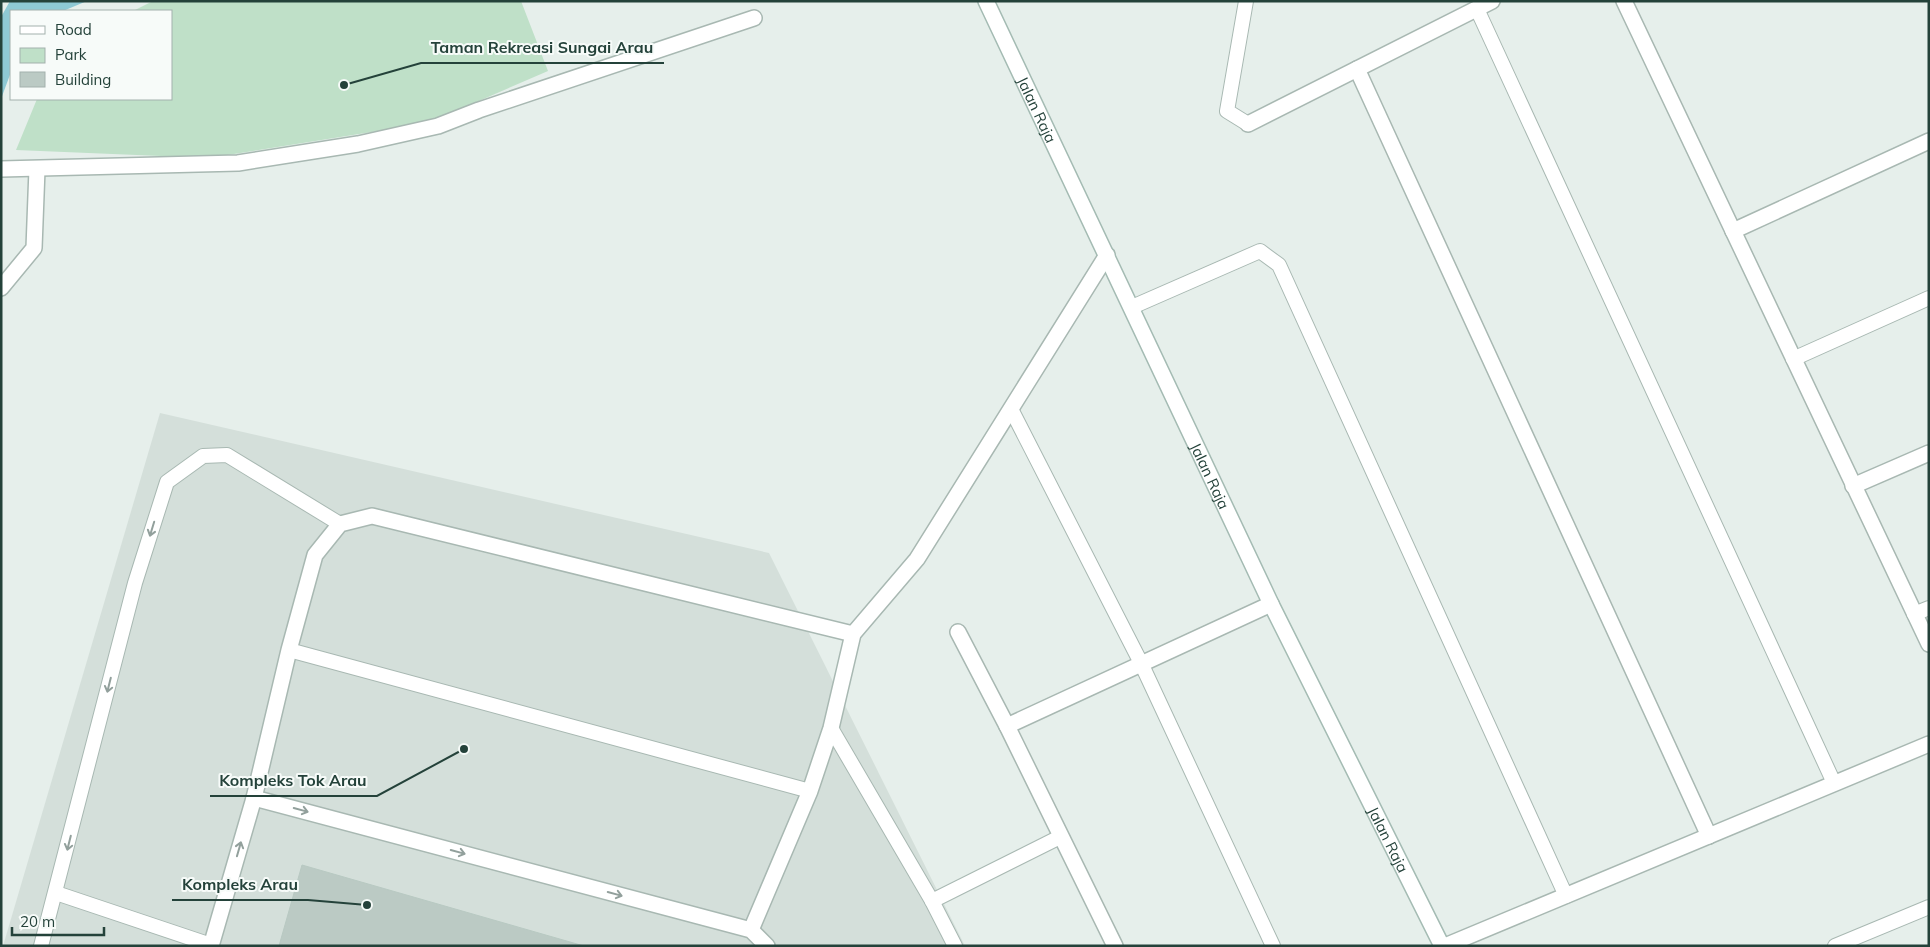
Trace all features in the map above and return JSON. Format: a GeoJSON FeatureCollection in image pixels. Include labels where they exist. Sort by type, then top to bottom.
{"type":"FeatureCollection","features":[{"type":"Feature","properties":{"kind":"street","name":"Jalan Raja"},"geometry":{"type":"LineString","coordinates":[[986,1],[1271,604],[1444,946]]}},
{"type":"Feature","properties":{"kind":"street"},"geometry":{"type":"LineString","coordinates":[[1248,124],[1492,1]]}},
{"type":"Feature","properties":{"kind":"street"},"geometry":{"type":"LineString","coordinates":[[1624,1],[1929,644]]}},
{"type":"Feature","properties":{"kind":"street"},"geometry":{"type":"LineString","coordinates":[[5,168],[37,169],[238,163],[358,144],[438,126],[479,110],[754,18]]}},
{"type":"Feature","properties":{"kind":"street"},"geometry":{"type":"LineString","coordinates":[[1356,69],[1709,836]]}},
{"type":"Feature","properties":{"kind":"street"},"geometry":{"type":"LineString","coordinates":[[1733,231],[1929,140]]}},
{"type":"Feature","properties":{"kind":"street"},"geometry":{"type":"LineString","coordinates":[[1,288],[34,248],[37,169]]}},
{"type":"Feature","properties":{"kind":"street"},"geometry":{"type":"LineString","coordinates":[[751,930],[810,791],[831,728],[853,634],[917,559],[1107,255]]}},
{"type":"Feature","properties":{"kind":"street"},"geometry":{"type":"LineString","coordinates":[[1853,486],[1929,453]]}},
{"type":"Feature","properties":{"kind":"street"},"geometry":{"type":"LineString","coordinates":[[211,945],[254,798],[289,650],[315,555],[340,524],[372,516],[853,634]]}},
{"type":"Feature","properties":{"kind":"street"},"geometry":{"type":"LineString","coordinates":[[1007,726],[1271,604]]}},
{"type":"Feature","properties":{"kind":"street"},"geometry":{"type":"LineString","coordinates":[[958,632],[1007,726],[1115,946]]}},
{"type":"Feature","properties":{"kind":"street"},"geometry":{"type":"LineString","coordinates":[[1444,946],[1929,744]]}},
{"type":"Feature","properties":{"kind":"street"},"geometry":{"type":"LineString","coordinates":[[254,798],[751,930],[767,946]]}},
{"type":"Feature","properties":{"kind":"lane"},"geometry":{"type":"LineString","coordinates":[[1246,1],[1227,111],[1248,124]]}},
{"type":"Feature","properties":{"kind":"lane"},"geometry":{"type":"LineString","coordinates":[[1477,9],[1834,784]]}},
{"type":"Feature","properties":{"kind":"lane"},"geometry":{"type":"LineString","coordinates":[[1132,307],[1260,251],[1279,264],[1566,896]]}},
{"type":"Feature","properties":{"kind":"lane"},"geometry":{"type":"LineString","coordinates":[[1793,359],[1929,298]]}},
{"type":"Feature","properties":{"kind":"lane"},"geometry":{"type":"LineString","coordinates":[[1011,409],[1141,663],[1273,946]]}},
{"type":"Feature","properties":{"kind":"lane"},"geometry":{"type":"LineString","coordinates":[[41,946],[135,583],[167,482],[203,456],[227,455],[340,524]]}},
{"type":"Feature","properties":{"kind":"lane"},"geometry":{"type":"LineString","coordinates":[[1914,614],[1929,608]]}},
{"type":"Feature","properties":{"kind":"lane"},"geometry":{"type":"LineString","coordinates":[[289,650],[810,791]]}},
{"type":"Feature","properties":{"kind":"lane"},"geometry":{"type":"LineString","coordinates":[[831,728],[932,901],[955,946]]}},
{"type":"Feature","properties":{"kind":"lane"},"geometry":{"type":"LineString","coordinates":[[932,901],[1060,837]]}},
{"type":"Feature","properties":{"kind":"lane"},"geometry":{"type":"LineString","coordinates":[[56,893],[211,945]]}},
{"type":"Feature","properties":{"kind":"lane"},"geometry":{"type":"LineString","coordinates":[[1835,946],[1929,907]]}},
{"type":"Feature","properties":{"kind":"shaded area"},"geometry":{"type":"Polygon","coordinates":[[[160,413],[769,553],[965,946],[3,946],[160,413]]]}},
{"type":"Feature","properties":{"kind":"green space"},"geometry":{"type":"Polygon","coordinates":[[[153,1],[521,1],[548,71],[428,123],[209,158],[16,150],[37,100],[172,100],[172,10],[135,10],[153,1]]]}},
{"type":"Feature","properties":{"kind":"water"},"geometry":{"type":"Polygon","coordinates":[[[10,1],[87,1],[65,10],[10,10],[10,75],[1,99],[1,17],[10,1]]]}},
{"type":"Feature","properties":{"kind":"building"},"geometry":{"type":"Polygon","coordinates":[[[302,865],[584,946],[279,946],[302,865]]]}},
{"type":"Feature","properties":{"kind":"place","name":"Taman Rekreasi Sungai Arau"},"geometry":{"type":"Point","coordinates":[344,85]}},
{"type":"Feature","properties":{"kind":"place","name":"Kompleks Tok Arau"},"geometry":{"type":"Point","coordinates":[464,749]}},
{"type":"Feature","properties":{"kind":"place","name":"Kompleks Arau"},"geometry":{"type":"Point","coordinates":[367,905]}}]}
